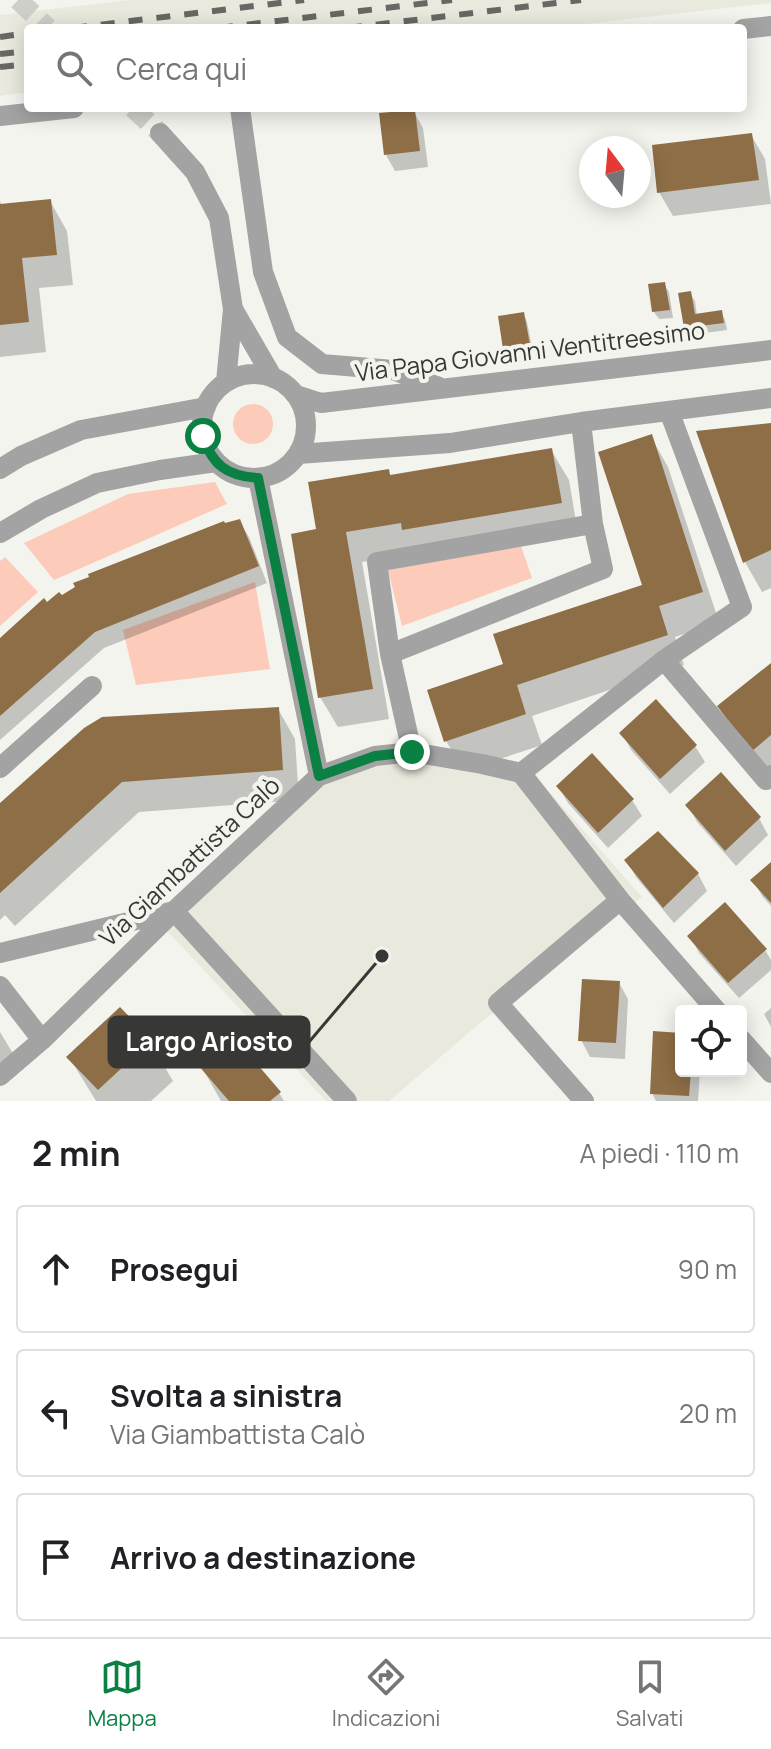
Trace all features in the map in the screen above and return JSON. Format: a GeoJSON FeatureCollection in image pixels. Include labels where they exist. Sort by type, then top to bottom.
{"type":"FeatureCollection","features":[{"type":"Feature","properties":{"kind":"street"},"geometry":{"type":"LineString","coordinates":[[747,29],[771,26]]}},
{"type":"Feature","properties":{"kind":"street"},"geometry":{"type":"LineString","coordinates":[[0,116],[37,112]]}},
{"type":"Feature","properties":{"kind":"street"},"geometry":{"type":"LineString","coordinates":[[241,112],[263,272],[287,337],[322,364],[393,370],[443,388]]}},
{"type":"Feature","properties":{"kind":"street"},"geometry":{"type":"LineString","coordinates":[[160,133],[195,172],[219,218],[233,309],[226,382]]}},
{"type":"Feature","properties":{"kind":"street"},"geometry":{"type":"LineString","coordinates":[[233,309],[273,378]]}},
{"type":"Feature","properties":{"kind":"street","name":"Via Papa Giovanni Ventitreesimo"},"geometry":{"type":"LineString","coordinates":[[296,395],[321,403],[771,350]]}},
{"type":"Feature","properties":{"kind":"street"},"geometry":{"type":"LineString","coordinates":[[257,374],[273,378],[296,395],[303,408],[305,440],[287,467],[273,475],[242,477],[216,462],[207,450],[202,421],[206,407],[214,393],[226,382],[257,374]]}},
{"type":"Feature","properties":{"kind":"street"},"geometry":{"type":"LineString","coordinates":[[298,454],[450,443],[581,422],[771,398]]}},
{"type":"Feature","properties":{"kind":"street"},"geometry":{"type":"LineString","coordinates":[[0,469],[21,456],[81,430],[206,407]]}},
{"type":"Feature","properties":{"kind":"street"},"geometry":{"type":"LineString","coordinates":[[669,411],[742,607],[664,660],[521,773],[620,900],[712,1005]]}},
{"type":"Feature","properties":{"kind":"street"},"geometry":{"type":"LineString","coordinates":[[390,654],[603,569],[593,524],[581,422]]}},
{"type":"Feature","properties":{"kind":"street"},"geometry":{"type":"LineString","coordinates":[[0,533],[41,509],[97,483],[216,462]]}},
{"type":"Feature","properties":{"kind":"street"},"geometry":{"type":"LineString","coordinates":[[258,478],[319,776]]}},
{"type":"Feature","properties":{"kind":"street"},"geometry":{"type":"LineString","coordinates":[[412,752],[390,654],[377,562],[593,524]]}},
{"type":"Feature","properties":{"kind":"street"},"geometry":{"type":"LineString","coordinates":[[664,660],[766,780],[771,775]]}},
{"type":"Feature","properties":{"kind":"street"},"geometry":{"type":"LineString","coordinates":[[0,768],[92,686]]}},
{"type":"Feature","properties":{"kind":"street","name":"Via Giambattista Calò"},"geometry":{"type":"LineString","coordinates":[[0,1076],[42,1040],[319,776],[375,756],[412,752],[521,773]]}},
{"type":"Feature","properties":{"kind":"street"},"geometry":{"type":"LineString","coordinates":[[584,1101],[498,1003],[620,900]]}},
{"type":"Feature","properties":{"kind":"street"},"geometry":{"type":"LineString","coordinates":[[0,953],[174,911],[347,1101]]}},
{"type":"Feature","properties":{"kind":"street"},"geometry":{"type":"LineString","coordinates":[[0,986],[42,1040]]}},
{"type":"Feature","properties":{"kind":"street"},"geometry":{"type":"LineString","coordinates":[[747,1046],[771,1073]]}},
{"type":"Feature","properties":{"kind":"shaded area"},"geometry":{"type":"Polygon","coordinates":[[[130,0],[771,0],[771,3],[585,24],[24,24],[24,93],[0,96],[0,15],[130,0]]]}},
{"type":"Feature","properties":{"kind":"shaded area"},"geometry":{"type":"Polygon","coordinates":[[[253,404],[267,410],[273,424],[267,438],[253,444],[239,438],[233,424],[239,410],[253,404]]]}},
{"type":"Feature","properties":{"kind":"shaded area"},"geometry":{"type":"Polygon","coordinates":[[[215,482],[227,504],[54,580],[24,543],[128,494],[215,482]]]}},
{"type":"Feature","properties":{"kind":"shaded area"},"geometry":{"type":"Polygon","coordinates":[[[521,546],[532,578],[402,626],[388,570],[521,546]]]}},
{"type":"Feature","properties":{"kind":"shaded area"},"geometry":{"type":"Polygon","coordinates":[[[5,557],[38,592],[0,626],[0,561],[5,557]]]}},
{"type":"Feature","properties":{"kind":"shaded area"},"geometry":{"type":"Polygon","coordinates":[[[255,582],[270,669],[136,685],[123,630],[255,582]]]}},
{"type":"Feature","properties":{"kind":"shaded area"},"geometry":{"type":"Polygon","coordinates":[[[468,756],[523,762],[642,897],[480,1023],[389,1101],[326,1101],[155,918],[311,773],[468,756]]]}},
{"type":"Feature","properties":{"kind":"building"},"geometry":{"type":"Polygon","coordinates":[[[415,112],[420,151],[384,155],[379,113],[415,112]]]}},
{"type":"Feature","properties":{"kind":"building"},"geometry":{"type":"Polygon","coordinates":[[[752,133],[759,180],[657,193],[652,145],[752,133]]]}},
{"type":"Feature","properties":{"kind":"building"},"geometry":{"type":"Polygon","coordinates":[[[51,199],[57,255],[22,258],[29,322],[0,325],[0,204],[51,199]]]}},
{"type":"Feature","properties":{"kind":"building"},"geometry":{"type":"Polygon","coordinates":[[[665,282],[670,310],[652,312],[648,284],[665,282]]]}},
{"type":"Feature","properties":{"kind":"building"},"geometry":{"type":"Polygon","coordinates":[[[691,291],[695,314],[722,310],[724,323],[684,328],[678,293],[691,291]]]}},
{"type":"Feature","properties":{"kind":"building"},"geometry":{"type":"Polygon","coordinates":[[[524,312],[530,345],[503,349],[498,316],[524,312]]]}},
{"type":"Feature","properties":{"kind":"building"},"geometry":{"type":"Polygon","coordinates":[[[771,423],[771,550],[743,563],[696,431],[771,423]]]}},
{"type":"Feature","properties":{"kind":"building"},"geometry":{"type":"Polygon","coordinates":[[[652,434],[703,592],[659,606],[668,635],[517,685],[526,714],[444,742],[427,690],[503,664],[493,634],[642,585],[598,452],[652,434]]]}},
{"type":"Feature","properties":{"kind":"building"},"geometry":{"type":"Polygon","coordinates":[[[552,448],[562,503],[402,530],[401,523],[346,532],[373,689],[318,698],[291,534],[316,529],[308,482],[389,469],[390,475],[552,448]]]}},
{"type":"Feature","properties":{"kind":"building"},"geometry":{"type":"Polygon","coordinates":[[[240,519],[259,566],[95,632],[0,716],[0,638],[44,598],[47,602],[59,592],[62,595],[75,587],[73,583],[89,577],[88,574],[224,521],[240,519]]]}},
{"type":"Feature","properties":{"kind":"building"},"geometry":{"type":"Polygon","coordinates":[[[771,663],[771,735],[752,751],[717,706],[771,663]]]}},
{"type":"Feature","properties":{"kind":"building"},"geometry":{"type":"Polygon","coordinates":[[[656,699],[697,745],[660,779],[619,733],[656,699]]]}},
{"type":"Feature","properties":{"kind":"building"},"geometry":{"type":"Polygon","coordinates":[[[279,707],[283,770],[122,782],[0,893],[0,803],[84,728],[102,717],[279,707]]]}},
{"type":"Feature","properties":{"kind":"building"},"geometry":{"type":"Polygon","coordinates":[[[592,753],[634,799],[598,833],[556,786],[592,753]]]}},
{"type":"Feature","properties":{"kind":"building"},"geometry":{"type":"Polygon","coordinates":[[[721,772],[761,817],[725,851],[685,805],[721,772]]]}},
{"type":"Feature","properties":{"kind":"building"},"geometry":{"type":"Polygon","coordinates":[[[658,831],[699,873],[663,908],[624,860],[658,831]]]}},
{"type":"Feature","properties":{"kind":"building"},"geometry":{"type":"Polygon","coordinates":[[[771,862],[771,903],[750,880],[771,862]]]}},
{"type":"Feature","properties":{"kind":"building"},"geometry":{"type":"Polygon","coordinates":[[[725,902],[767,949],[728,983],[687,936],[725,902]]]}},
{"type":"Feature","properties":{"kind":"building"},"geometry":{"type":"Polygon","coordinates":[[[582,979],[620,981],[616,1043],[578,1041],[582,979]]]}},
{"type":"Feature","properties":{"kind":"building"},"geometry":{"type":"Polygon","coordinates":[[[120,1007],[152,1040],[98,1090],[66,1057],[120,1007]]]}},
{"type":"Feature","properties":{"kind":"building"},"geometry":{"type":"Polygon","coordinates":[[[653,1031],[675,1033],[675,1077],[691,1077],[689,1096],[650,1094],[653,1031]]]}},
{"type":"Feature","properties":{"kind":"building"},"geometry":{"type":"Polygon","coordinates":[[[233,1036],[281,1092],[270,1101],[229,1101],[198,1065],[233,1036]]]}},
{"type":"Feature","properties":{"kind":"tunnel"},"geometry":{"type":"LineString","coordinates":[[18,0],[44,24]]}},
{"type":"Feature","properties":{"kind":"tunnel"},"geometry":{"type":"LineString","coordinates":[[137,112],[160,133]]}},
{"type":"Feature","properties":{"kind":"railway"},"geometry":{"type":"LineString","coordinates":[[106,24],[304,0]]}},
{"type":"Feature","properties":{"kind":"railway"},"geometry":{"type":"LineString","coordinates":[[252,24],[452,0]]}},
{"type":"Feature","properties":{"kind":"railway"},"geometry":{"type":"LineString","coordinates":[[381,24],[581,0]]}},
{"type":"Feature","properties":{"kind":"railway"},"geometry":{"type":"LineString","coordinates":[[0,37],[24,34]]}},
{"type":"Feature","properties":{"kind":"railway"},"geometry":{"type":"LineString","coordinates":[[0,54],[24,51]]}},
{"type":"Feature","properties":{"kind":"railway"},"geometry":{"type":"LineString","coordinates":[[0,67],[24,64]]}},
{"type":"Feature","properties":{"kind":"place","name":"Largo Ariosto"},"geometry":{"type":"Point","coordinates":[382,956]}},
{"type":"Feature","properties":{"kind":"route"},"geometry":{"type":"LineString","coordinates":[[203,436],[207,450],[216,462],[242,477],[258,478],[319,776],[375,756],[412,752]]}}]}
